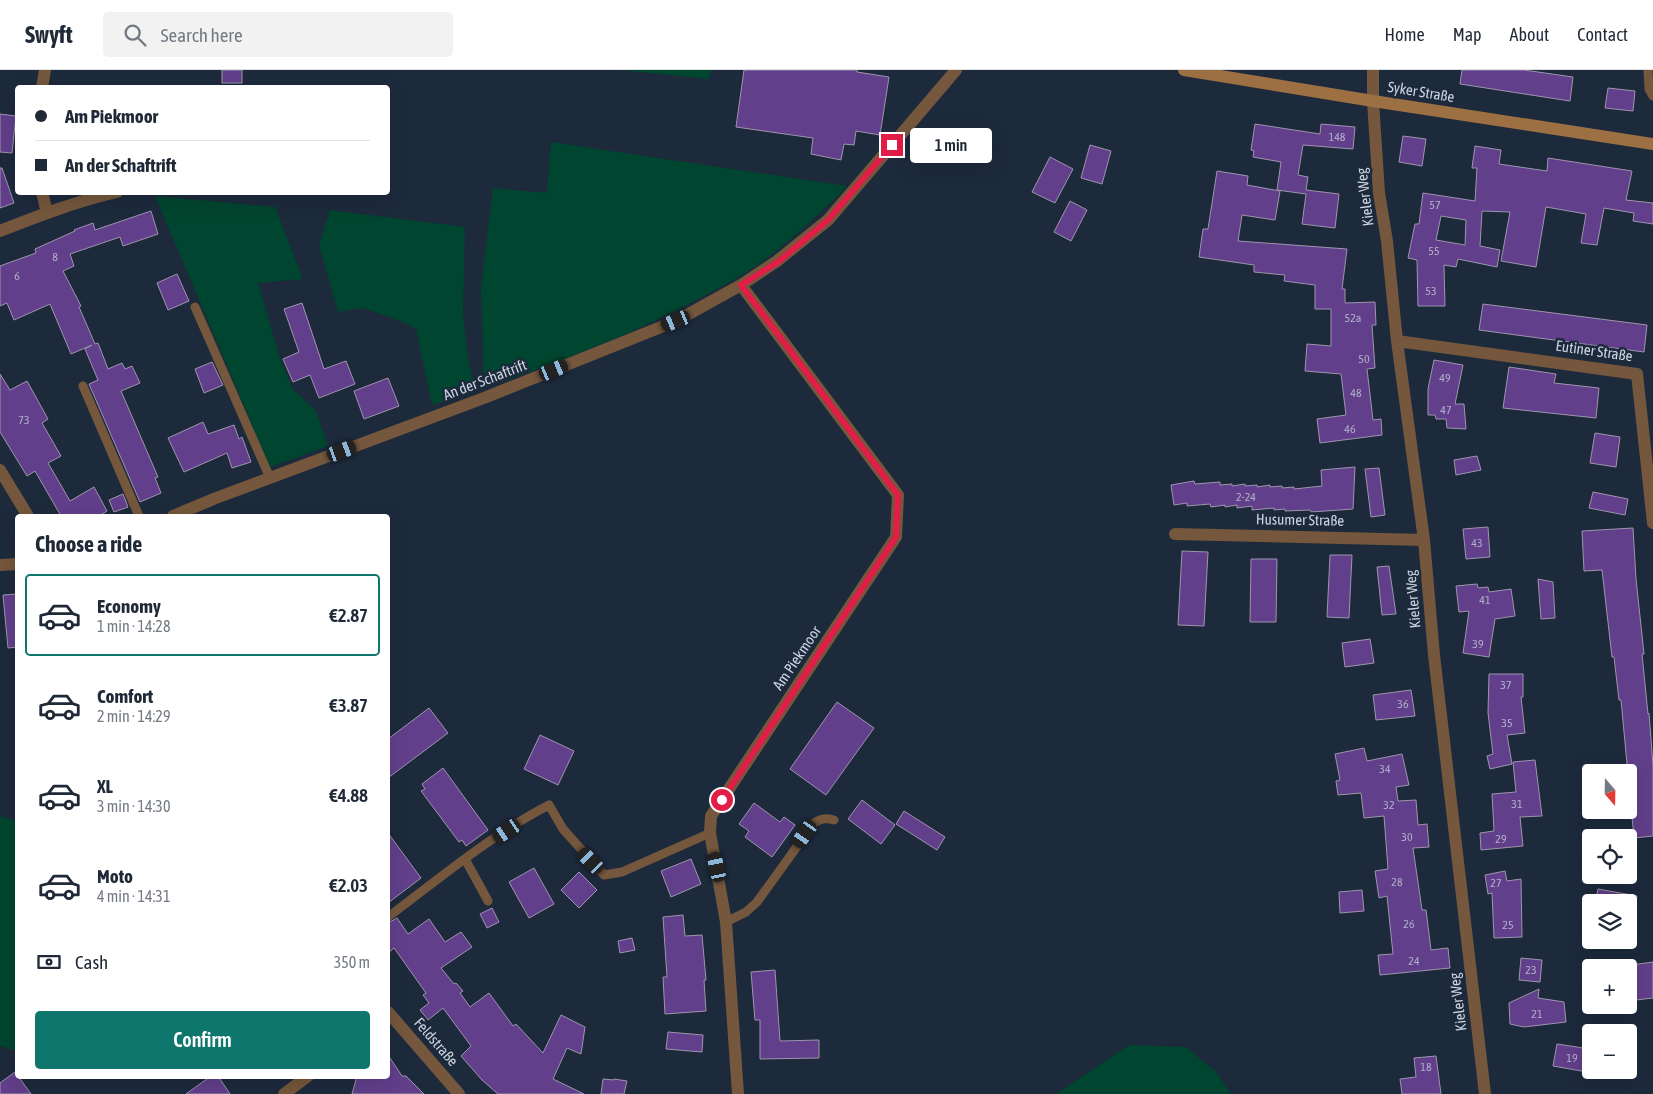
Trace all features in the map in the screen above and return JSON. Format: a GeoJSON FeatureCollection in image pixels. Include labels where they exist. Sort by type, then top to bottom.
{"type":"FeatureCollection","features":[{"type":"Feature","properties":{"kind":"main road","name":"Syker Straße"},"geometry":{"type":"LineString","coordinates":[[1184,70],[1653,144]]}},
{"type":"Feature","properties":{"kind":"street"},"geometry":{"type":"LineString","coordinates":[[42,70],[42,85]]}},
{"type":"Feature","properties":{"kind":"street","name":"An der Schaftrift"},"geometry":{"type":"LineString","coordinates":[[178,514],[484,398],[667,325],[741,285],[778,262],[828,220],[956,70]]}},
{"type":"Feature","properties":{"kind":"street","name":"Kieler Weg"},"geometry":{"type":"LineString","coordinates":[[1373,70],[1379,194],[1387,241],[1397,341],[1424,540],[1435,665],[1484,1094]]}},
{"type":"Feature","properties":{"kind":"street"},"geometry":{"type":"LineString","coordinates":[[43,195],[47,213]]}},
{"type":"Feature","properties":{"kind":"street"},"geometry":{"type":"LineString","coordinates":[[0,231],[103,195]]}},
{"type":"Feature","properties":{"kind":"street","name":"Am Piekmoor"},"geometry":{"type":"LineString","coordinates":[[738,1094],[726,922],[710,833],[710,816],[896,537],[898,495],[741,285]]}},
{"type":"Feature","properties":{"kind":"street","name":"Eutiner Straße"},"geometry":{"type":"LineString","coordinates":[[1397,341],[1637,374],[1653,523]]}},
{"type":"Feature","properties":{"kind":"street"},"geometry":{"type":"LineString","coordinates":[[0,470],[27,514]]}},
{"type":"Feature","properties":{"kind":"street","name":"Husumer Straße"},"geometry":{"type":"LineString","coordinates":[[1175,534],[1424,540]]}},
{"type":"Feature","properties":{"kind":"street"},"geometry":{"type":"LineString","coordinates":[[0,565],[15,564]]}},
{"type":"Feature","properties":{"kind":"street","name":"Feldstraße"},"geometry":{"type":"LineString","coordinates":[[390,1017],[459,1094]]}},
{"type":"Feature","properties":{"kind":"street"},"geometry":{"type":"LineString","coordinates":[[284,1094],[304,1079]]}},
{"type":"Feature","properties":{"kind":"lane"},"geometry":{"type":"LineString","coordinates":[[1648,70],[1649,89],[1653,96]]}},
{"type":"Feature","properties":{"kind":"lane"},"geometry":{"type":"LineString","coordinates":[[195,307],[270,478]]}},
{"type":"Feature","properties":{"kind":"lane"},"geometry":{"type":"LineString","coordinates":[[83,386],[105,441],[138,514]]}},
{"type":"Feature","properties":{"kind":"lane"},"geometry":{"type":"LineString","coordinates":[[390,915],[465,859],[535,812],[549,805],[563,829],[604,874],[622,872],[710,833]]}},
{"type":"Feature","properties":{"kind":"lane"},"geometry":{"type":"LineString","coordinates":[[726,922],[746,912],[757,902],[814,823],[821,818],[834,820]]}},
{"type":"Feature","properties":{"kind":"lane"},"geometry":{"type":"LineString","coordinates":[[465,859],[488,901]]}},
{"type":"Feature","properties":{"kind":"green space"},"geometry":{"type":"Polygon","coordinates":[[[620,70],[711,70],[709,79],[620,70]]]}},
{"type":"Feature","properties":{"kind":"green space"},"geometry":{"type":"Polygon","coordinates":[[[551,142],[847,186],[788,241],[758,265],[729,283],[614,339],[484,388],[481,287],[493,188],[547,193],[551,142]]]}},
{"type":"Feature","properties":{"kind":"green space"},"geometry":{"type":"Polygon","coordinates":[[[155,196],[275,207],[303,279],[258,283],[279,355],[292,388],[316,411],[328,446],[270,467],[155,196]]]}},
{"type":"Feature","properties":{"kind":"green space"},"geometry":{"type":"Polygon","coordinates":[[[330,210],[465,227],[463,313],[468,358],[475,391],[432,405],[416,329],[398,320],[363,308],[338,312],[319,245],[330,210]]]}},
{"type":"Feature","properties":{"kind":"green space"},"geometry":{"type":"Polygon","coordinates":[[[0,816],[15,820],[15,1050],[0,1046],[0,816]]]}},
{"type":"Feature","properties":{"kind":"green space"},"geometry":{"type":"Polygon","coordinates":[[[1129,1045],[1186,1047],[1216,1072],[1231,1094],[1056,1094],[1129,1045]]]}},
{"type":"Feature","properties":{"kind":"building"},"geometry":{"type":"Polygon","coordinates":[[[222,70],[242,70],[242,83],[222,83],[222,70]]]}},
{"type":"Feature","properties":{"kind":"building"},"geometry":{"type":"Polygon","coordinates":[[[744,70],[857,70],[857,72],[889,77],[880,135],[856,131],[854,145],[844,144],[841,160],[811,154],[813,138],[736,127],[744,70]]]}},
{"type":"Feature","properties":{"kind":"building"},"geometry":{"type":"Polygon","coordinates":[[[1462,70],[1524,70],[1573,77],[1570,101],[1460,84],[1462,70]]]}},
{"type":"Feature","properties":{"kind":"building"},"geometry":{"type":"Polygon","coordinates":[[[1608,88],[1635,91],[1633,111],[1605,108],[1608,88]]]}},
{"type":"Feature","properties":{"kind":"building"},"geometry":{"type":"Polygon","coordinates":[[[0,114],[15,116],[12,153],[0,152],[0,114]]]}},
{"type":"Feature","properties":{"kind":"building"},"geometry":{"type":"Polygon","coordinates":[[[1255,124],[1320,134],[1321,124],[1355,127],[1353,149],[1303,145],[1298,175],[1308,177],[1306,190],[1339,194],[1335,228],[1302,224],[1306,194],[1277,190],[1281,162],[1253,157],[1254,151],[1251,150],[1255,124]]]}},
{"type":"Feature","properties":{"kind":"building"},"geometry":{"type":"Polygon","coordinates":[[[1403,136],[1426,139],[1422,166],[1399,162],[1403,136]]]}},
{"type":"Feature","properties":{"kind":"building"},"geometry":{"type":"Polygon","coordinates":[[[1090,145],[1111,151],[1102,184],[1081,178],[1090,145]]]}},
{"type":"Feature","properties":{"kind":"building"},"geometry":{"type":"Polygon","coordinates":[[[1475,146],[1501,150],[1499,164],[1547,171],[1548,158],[1632,171],[1626,200],[1653,203],[1653,224],[1633,221],[1634,213],[1604,208],[1597,245],[1581,243],[1586,214],[1546,207],[1536,267],[1501,261],[1510,212],[1482,211],[1480,246],[1500,250],[1497,267],[1458,259],[1456,267],[1444,265],[1445,306],[1418,306],[1417,260],[1408,258],[1415,224],[1419,224],[1423,193],[1475,201],[1477,168],[1472,168],[1475,146]],[[1441,216],[1436,240],[1465,245],[1466,220],[1441,216]]]}},
{"type":"Feature","properties":{"kind":"building"},"geometry":{"type":"Polygon","coordinates":[[[1050,157],[1073,169],[1055,203],[1032,192],[1050,157]]]}},
{"type":"Feature","properties":{"kind":"building"},"geometry":{"type":"Polygon","coordinates":[[[0,168],[2,168],[14,203],[0,208],[0,168]]]}},
{"type":"Feature","properties":{"kind":"building"},"geometry":{"type":"Polygon","coordinates":[[[1217,171],[1248,176],[1247,185],[1280,191],[1275,220],[1242,215],[1238,241],[1347,249],[1342,289],[1345,289],[1345,303],[1375,302],[1376,325],[1372,325],[1375,368],[1367,369],[1373,420],[1381,419],[1382,435],[1320,443],[1317,419],[1346,415],[1341,374],[1305,371],[1307,344],[1331,346],[1331,309],[1315,309],[1315,285],[1284,281],[1285,275],[1254,272],[1254,265],[1199,257],[1203,229],[1208,229],[1217,171]]]}},
{"type":"Feature","properties":{"kind":"building"},"geometry":{"type":"Polygon","coordinates":[[[1070,201],[1087,210],[1071,241],[1054,232],[1070,201]]]}},
{"type":"Feature","properties":{"kind":"building"},"geometry":{"type":"Polygon","coordinates":[[[151,211],[158,234],[123,246],[120,237],[70,254],[74,266],[63,271],[81,306],[79,307],[95,344],[98,343],[108,369],[122,363],[125,369],[132,366],[140,383],[121,391],[158,477],[155,478],[161,493],[140,502],[89,384],[98,380],[85,349],[92,345],[71,354],[50,304],[14,320],[7,303],[0,306],[0,266],[36,253],[35,249],[93,223],[95,230],[151,211]]]}},
{"type":"Feature","properties":{"kind":"building"},"geometry":{"type":"Polygon","coordinates":[[[177,274],[189,301],[168,310],[157,283],[177,274]]]}},
{"type":"Feature","properties":{"kind":"building"},"geometry":{"type":"Polygon","coordinates":[[[302,303],[324,369],[346,361],[355,384],[319,398],[310,375],[293,382],[283,359],[299,352],[284,309],[302,303]]]}},
{"type":"Feature","properties":{"kind":"building"},"geometry":{"type":"Polygon","coordinates":[[[1483,304],[1647,325],[1644,352],[1479,330],[1483,304]]]}},
{"type":"Feature","properties":{"kind":"building"},"geometry":{"type":"Polygon","coordinates":[[[1434,360],[1463,365],[1455,404],[1464,404],[1466,429],[1447,428],[1446,419],[1436,419],[1435,415],[1428,415],[1428,389],[1434,360]]]}},
{"type":"Feature","properties":{"kind":"building"},"geometry":{"type":"Polygon","coordinates":[[[212,362],[223,385],[204,393],[195,369],[212,362]]]}},
{"type":"Feature","properties":{"kind":"building"},"geometry":{"type":"Polygon","coordinates":[[[1509,367],[1556,374],[1554,383],[1599,388],[1596,418],[1503,408],[1509,367]]]}},
{"type":"Feature","properties":{"kind":"building"},"geometry":{"type":"Polygon","coordinates":[[[0,374],[10,390],[27,381],[48,419],[42,423],[61,456],[48,463],[70,501],[94,487],[107,511],[102,514],[60,514],[35,471],[27,476],[0,432],[0,374]]]}},
{"type":"Feature","properties":{"kind":"building"},"geometry":{"type":"Polygon","coordinates":[[[388,378],[399,406],[364,419],[354,391],[388,378]]]}},
{"type":"Feature","properties":{"kind":"building"},"geometry":{"type":"Polygon","coordinates":[[[203,422],[208,434],[234,425],[239,439],[242,437],[251,462],[232,468],[227,453],[184,472],[168,438],[203,422]]]}},
{"type":"Feature","properties":{"kind":"building"},"geometry":{"type":"Polygon","coordinates":[[[1595,433],[1620,437],[1616,467],[1590,463],[1595,433]]]}},
{"type":"Feature","properties":{"kind":"building"},"geometry":{"type":"Polygon","coordinates":[[[1477,456],[1481,470],[1456,475],[1454,460],[1477,456]]]}},
{"type":"Feature","properties":{"kind":"building"},"geometry":{"type":"Polygon","coordinates":[[[1355,467],[1353,509],[1311,512],[1310,510],[1274,510],[1274,508],[1252,510],[1252,506],[1237,508],[1237,505],[1211,507],[1210,504],[1187,506],[1187,503],[1174,505],[1171,485],[1194,481],[1195,484],[1220,482],[1220,485],[1245,484],[1245,486],[1257,485],[1257,487],[1270,485],[1270,487],[1282,486],[1282,488],[1294,487],[1294,489],[1322,486],[1321,470],[1355,467]]]}},
{"type":"Feature","properties":{"kind":"building"},"geometry":{"type":"Polygon","coordinates":[[[1379,468],[1385,515],[1371,517],[1365,469],[1379,468]]]}},
{"type":"Feature","properties":{"kind":"building"},"geometry":{"type":"Polygon","coordinates":[[[1593,492],[1628,499],[1625,515],[1589,508],[1593,492]]]}},
{"type":"Feature","properties":{"kind":"building"},"geometry":{"type":"Polygon","coordinates":[[[123,494],[128,507],[114,512],[109,500],[123,494]]]}},
{"type":"Feature","properties":{"kind":"building"},"geometry":{"type":"Polygon","coordinates":[[[1488,527],[1490,557],[1466,559],[1463,529],[1488,527]]]}},
{"type":"Feature","properties":{"kind":"building"},"geometry":{"type":"Polygon","coordinates":[[[1633,528],[1644,654],[1642,654],[1653,766],[1653,836],[1637,838],[1637,829],[1633,829],[1632,819],[1638,819],[1638,764],[1627,764],[1621,700],[1619,700],[1614,657],[1612,657],[1602,570],[1584,571],[1582,531],[1633,528]]]}},
{"type":"Feature","properties":{"kind":"building"},"geometry":{"type":"Polygon","coordinates":[[[1182,551],[1208,552],[1204,626],[1178,625],[1182,551]]]}},
{"type":"Feature","properties":{"kind":"building"},"geometry":{"type":"Polygon","coordinates":[[[1330,555],[1352,555],[1349,618],[1327,617],[1330,555]]]}},
{"type":"Feature","properties":{"kind":"building"},"geometry":{"type":"Polygon","coordinates":[[[1251,559],[1277,559],[1276,622],[1250,622],[1251,559]]]}},
{"type":"Feature","properties":{"kind":"building"},"geometry":{"type":"Polygon","coordinates":[[[1389,566],[1396,614],[1382,615],[1377,567],[1389,566]]]}},
{"type":"Feature","properties":{"kind":"building"},"geometry":{"type":"Polygon","coordinates":[[[1538,579],[1553,582],[1555,618],[1541,619],[1538,579]]]}},
{"type":"Feature","properties":{"kind":"building"},"geometry":{"type":"Polygon","coordinates":[[[1477,584],[1478,588],[1488,587],[1489,592],[1511,589],[1515,616],[1495,619],[1489,657],[1463,653],[1469,611],[1459,612],[1456,586],[1477,584]]]}},
{"type":"Feature","properties":{"kind":"building"},"geometry":{"type":"Polygon","coordinates":[[[15,594],[15,647],[8,648],[3,595],[15,594]]]}},
{"type":"Feature","properties":{"kind":"building"},"geometry":{"type":"Polygon","coordinates":[[[1370,639],[1374,663],[1345,667],[1342,643],[1370,639]]]}},
{"type":"Feature","properties":{"kind":"building"},"geometry":{"type":"Polygon","coordinates":[[[1489,674],[1523,674],[1523,697],[1521,697],[1525,733],[1507,735],[1512,764],[1490,769],[1487,756],[1493,754],[1488,713],[1489,674]]]}},
{"type":"Feature","properties":{"kind":"building"},"geometry":{"type":"Polygon","coordinates":[[[1411,690],[1415,716],[1376,720],[1373,695],[1411,690]]]}},
{"type":"Feature","properties":{"kind":"building"},"geometry":{"type":"Polygon","coordinates":[[[837,702],[874,728],[826,795],[790,769],[837,702]]]}},
{"type":"Feature","properties":{"kind":"building"},"geometry":{"type":"Polygon","coordinates":[[[429,708],[448,733],[390,776],[390,737],[429,708]]]}},
{"type":"Feature","properties":{"kind":"building"},"geometry":{"type":"Polygon","coordinates":[[[540,735],[574,751],[558,785],[524,769],[540,735]]]}},
{"type":"Feature","properties":{"kind":"building"},"geometry":{"type":"Polygon","coordinates":[[[1364,748],[1367,761],[1402,754],[1409,785],[1396,787],[1398,801],[1416,800],[1418,825],[1427,824],[1429,847],[1413,848],[1422,910],[1426,910],[1431,950],[1448,948],[1450,968],[1380,975],[1378,955],[1393,954],[1387,896],[1379,898],[1375,871],[1388,869],[1384,816],[1364,818],[1361,793],[1338,795],[1336,781],[1340,780],[1335,754],[1364,748]]]}},
{"type":"Feature","properties":{"kind":"building"},"geometry":{"type":"Polygon","coordinates":[[[1535,760],[1542,816],[1520,817],[1523,846],[1481,850],[1480,833],[1494,831],[1492,794],[1516,792],[1513,762],[1535,760]]]}},
{"type":"Feature","properties":{"kind":"building"},"geometry":{"type":"Polygon","coordinates":[[[443,768],[488,830],[466,846],[462,840],[459,842],[421,791],[425,789],[422,784],[443,768]]]}},
{"type":"Feature","properties":{"kind":"building"},"geometry":{"type":"Polygon","coordinates":[[[862,800],[895,825],[881,844],[848,819],[862,800]]]}},
{"type":"Feature","properties":{"kind":"building"},"geometry":{"type":"Polygon","coordinates":[[[754,803],[780,822],[784,817],[795,825],[772,857],[745,837],[749,831],[739,824],[754,803]]]}},
{"type":"Feature","properties":{"kind":"building"},"geometry":{"type":"Polygon","coordinates":[[[904,811],[945,837],[937,850],[896,824],[904,811]]]}},
{"type":"Feature","properties":{"kind":"building"},"geometry":{"type":"Polygon","coordinates":[[[390,836],[421,878],[390,901],[390,836]]]}},
{"type":"Feature","properties":{"kind":"building"},"geometry":{"type":"Polygon","coordinates":[[[691,859],[701,884],[671,897],[661,871],[691,859]]]}},
{"type":"Feature","properties":{"kind":"building"},"geometry":{"type":"Polygon","coordinates":[[[534,868],[554,904],[529,918],[509,882],[534,868]]]}},
{"type":"Feature","properties":{"kind":"building"},"geometry":{"type":"Polygon","coordinates":[[[1505,871],[1507,881],[1521,879],[1522,937],[1494,938],[1492,893],[1488,894],[1485,875],[1505,871]]]}},
{"type":"Feature","properties":{"kind":"building"},"geometry":{"type":"Polygon","coordinates":[[[579,872],[597,890],[579,908],[561,890],[579,872]]]}},
{"type":"Feature","properties":{"kind":"building"},"geometry":{"type":"Polygon","coordinates":[[[1598,889],[1626,894],[1597,894],[1598,889]]]}},
{"type":"Feature","properties":{"kind":"building"},"geometry":{"type":"Polygon","coordinates":[[[1362,890],[1364,911],[1340,913],[1339,892],[1362,890]]]}},
{"type":"Feature","properties":{"kind":"building"},"geometry":{"type":"Polygon","coordinates":[[[492,908],[499,922],[487,928],[480,914],[492,908]]]}},
{"type":"Feature","properties":{"kind":"building"},"geometry":{"type":"Polygon","coordinates":[[[683,915],[685,936],[702,935],[706,980],[704,980],[706,1011],[665,1014],[663,977],[667,977],[663,917],[683,915]]]}},
{"type":"Feature","properties":{"kind":"building"},"geometry":{"type":"Polygon","coordinates":[[[397,918],[408,934],[429,919],[445,942],[461,932],[472,947],[441,968],[454,984],[456,983],[463,991],[460,993],[470,1007],[489,993],[513,1026],[516,1024],[543,1053],[561,1015],[585,1027],[581,1054],[567,1048],[553,1079],[584,1094],[498,1094],[482,1080],[461,1056],[471,1046],[443,1008],[428,1020],[420,1010],[429,1003],[423,995],[426,993],[394,948],[390,951],[390,922],[397,918]]]}},
{"type":"Feature","properties":{"kind":"building"},"geometry":{"type":"Polygon","coordinates":[[[632,938],[635,950],[620,953],[618,941],[632,938]]]}},
{"type":"Feature","properties":{"kind":"building"},"geometry":{"type":"Polygon","coordinates":[[[1521,958],[1542,960],[1540,982],[1519,980],[1521,958]]]}},
{"type":"Feature","properties":{"kind":"building"},"geometry":{"type":"Polygon","coordinates":[[[1653,962],[1653,998],[1637,1000],[1637,964],[1653,962]]]}},
{"type":"Feature","properties":{"kind":"building"},"geometry":{"type":"Polygon","coordinates":[[[775,970],[780,1041],[819,1040],[819,1058],[760,1059],[760,1020],[755,1020],[751,972],[775,970]]]}},
{"type":"Feature","properties":{"kind":"building"},"geometry":{"type":"Polygon","coordinates":[[[1539,989],[1538,998],[1564,1002],[1566,1022],[1524,1027],[1510,1024],[1509,1003],[1539,989]]]}},
{"type":"Feature","properties":{"kind":"building"},"geometry":{"type":"Polygon","coordinates":[[[668,1032],[703,1035],[702,1052],[666,1049],[668,1032]]]}},
{"type":"Feature","properties":{"kind":"building"},"geometry":{"type":"Polygon","coordinates":[[[1557,1044],[1582,1048],[1582,1071],[1553,1066],[1557,1044]]]}},
{"type":"Feature","properties":{"kind":"building"},"geometry":{"type":"Polygon","coordinates":[[[1436,1056],[1441,1094],[1402,1094],[1400,1079],[1416,1077],[1414,1058],[1436,1056]]]}},
{"type":"Feature","properties":{"kind":"building"},"geometry":{"type":"Polygon","coordinates":[[[390,1058],[402,1076],[406,1076],[424,1094],[352,1094],[356,1079],[390,1079],[390,1058]]]}},
{"type":"Feature","properties":{"kind":"building"},"geometry":{"type":"Polygon","coordinates":[[[15,1072],[15,1079],[20,1079],[31,1094],[0,1094],[0,1083],[15,1072]]]}},
{"type":"Feature","properties":{"kind":"building"},"geometry":{"type":"Polygon","coordinates":[[[207,1079],[220,1079],[230,1094],[186,1094],[207,1079]]]}},
{"type":"Feature","properties":{"kind":"building"},"geometry":{"type":"Polygon","coordinates":[[[603,1079],[627,1081],[624,1094],[601,1094],[603,1079]]]}},
{"type":"Feature","properties":{"kind":"route"},"geometry":{"type":"LineString","coordinates":[[722,800],[896,537],[898,495],[741,285],[778,262],[828,220],[892,145]]}}]}
